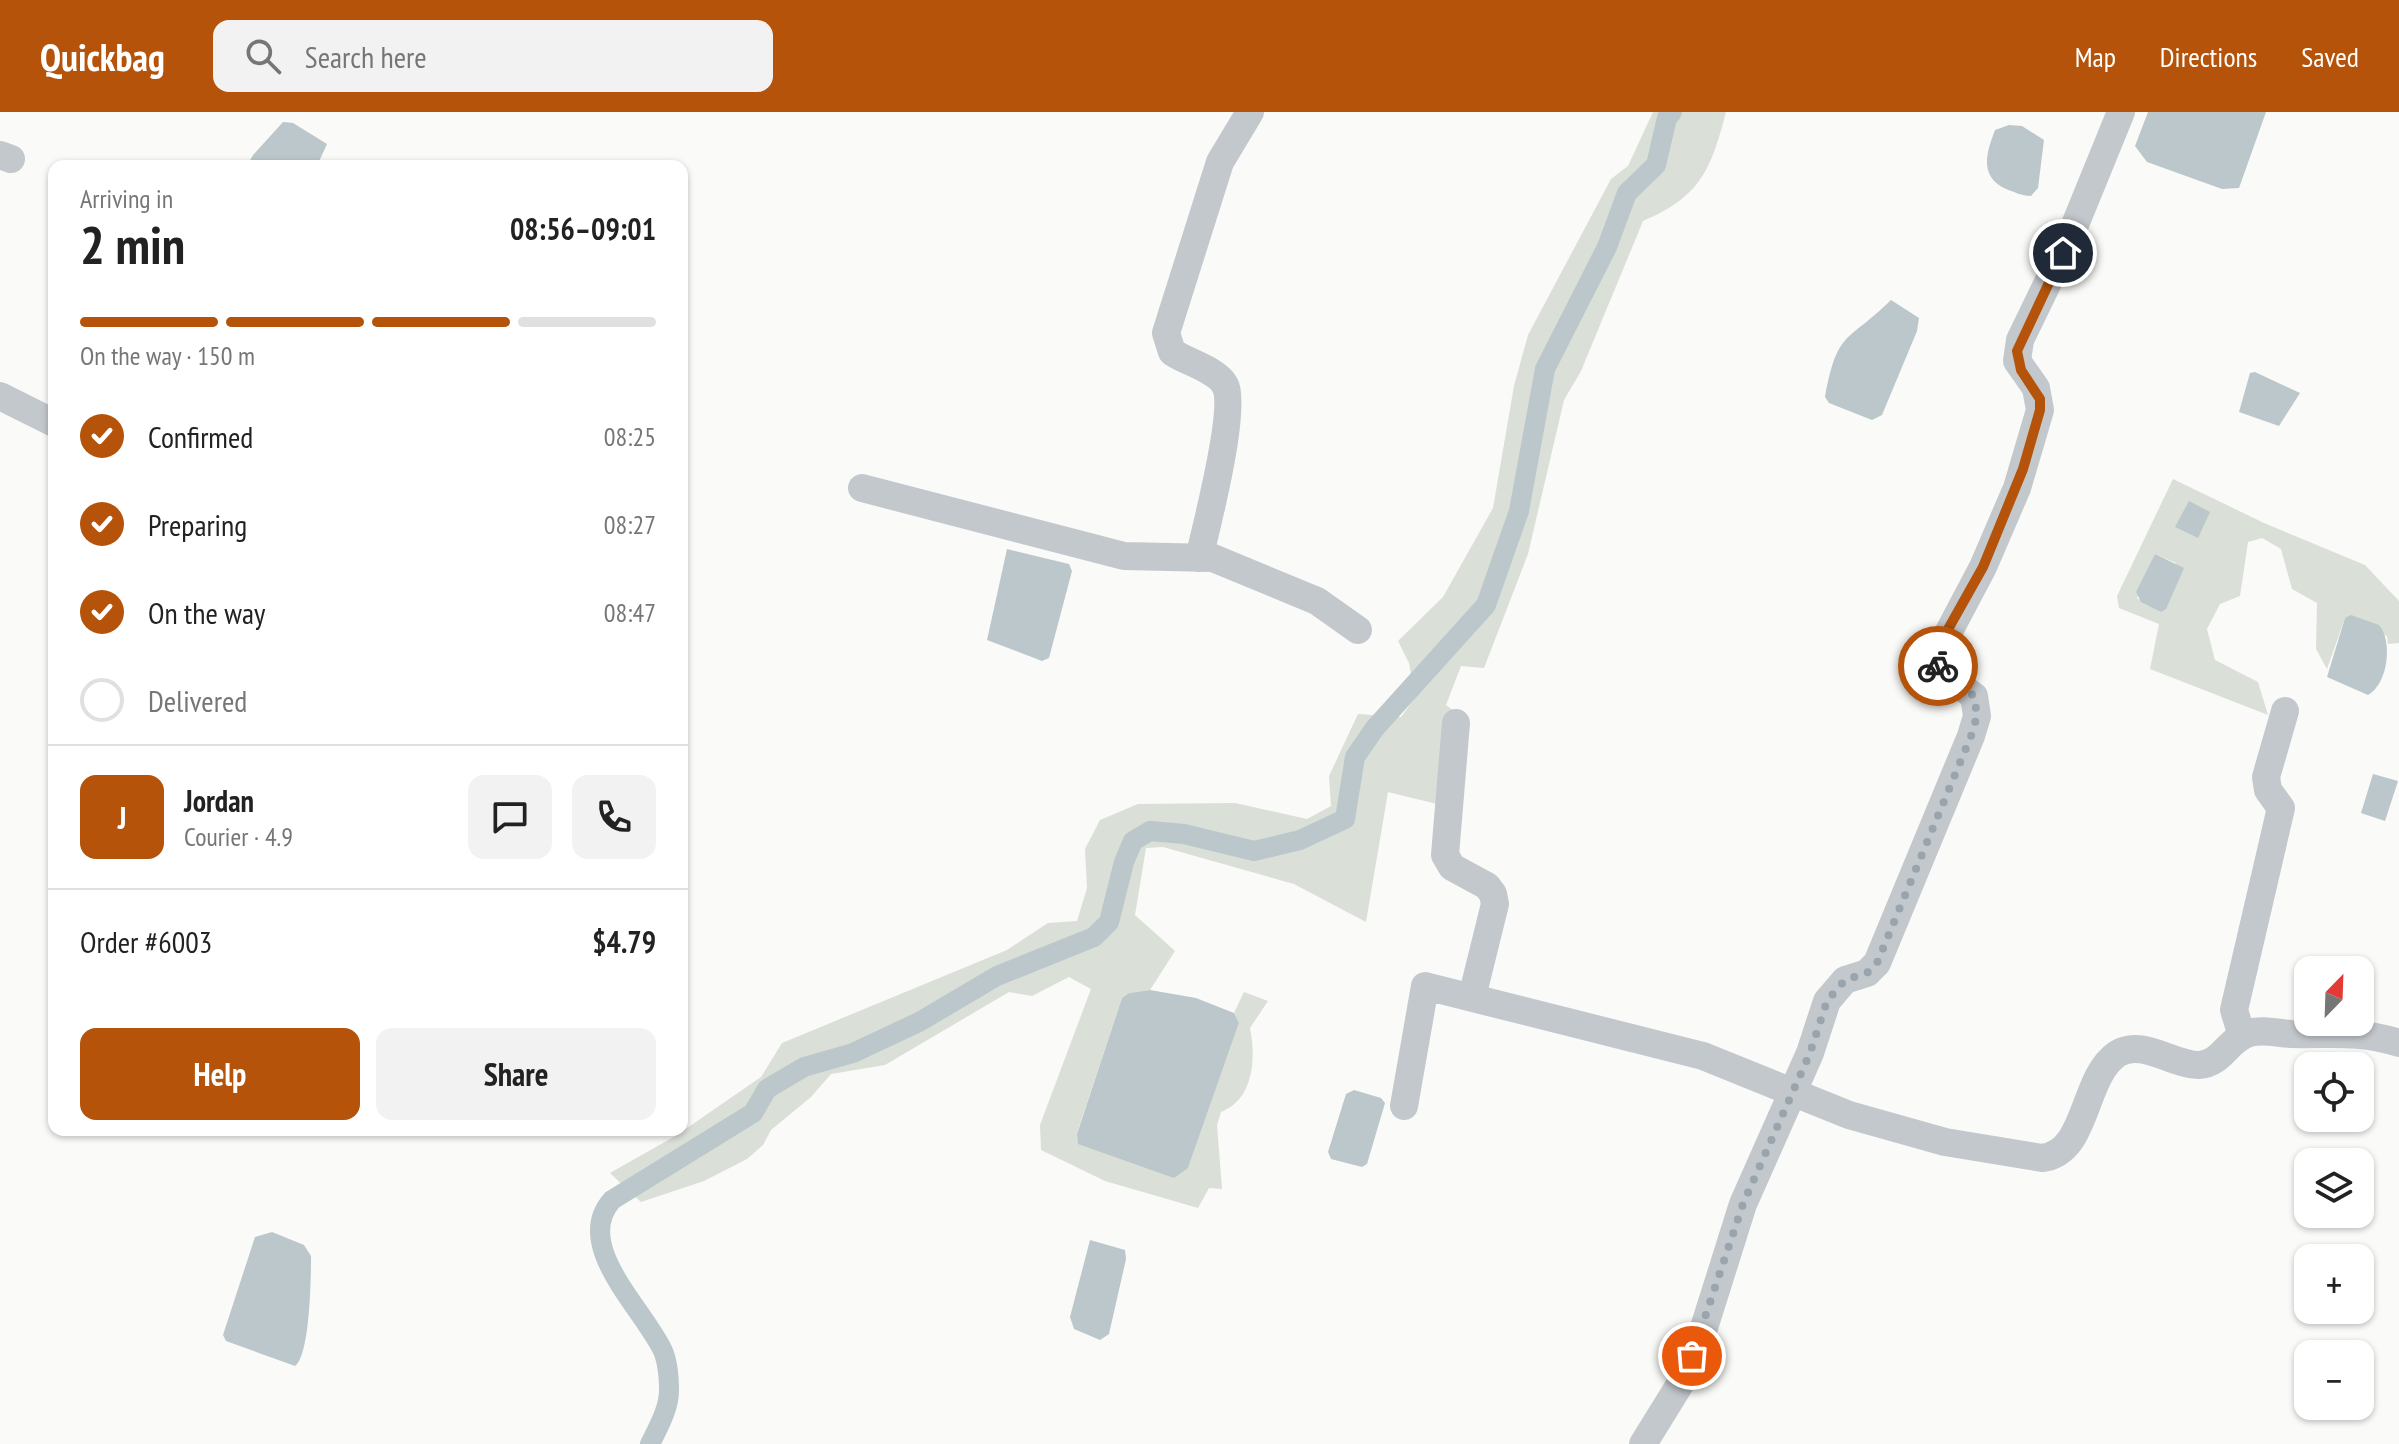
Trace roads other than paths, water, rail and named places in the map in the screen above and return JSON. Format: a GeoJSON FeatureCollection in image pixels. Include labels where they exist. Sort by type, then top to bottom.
{"type":"FeatureCollection","features":[{"type":"Feature","properties":{"kind":"street"},"geometry":{"type":"LineString","coordinates":[[1199,558],[1217,480],[1227,393],[1216,376],[1172,352],[1166,333],[1220,162],[1250,112]]}},
{"type":"Feature","properties":{"kind":"street"},"geometry":{"type":"LineString","coordinates":[[1643,1444],[1687,1368],[1703,1331],[1743,1204],[1834,989],[1845,980],[1867,973],[1877,963],[1971,736],[1977,716],[1974,696],[1942,673],[1936,656],[1938,647],[1983,567],[2017,488],[2040,410],[2036,388],[2021,370],[2017,351],[2095,181],[2121,112]]}},
{"type":"Feature","properties":{"kind":"street"},"geometry":{"type":"LineString","coordinates":[[0,396],[48,420]]}},
{"type":"Feature","properties":{"kind":"street"},"geometry":{"type":"LineString","coordinates":[[862,488],[1124,556],[1213,558],[1295,590],[1317,601],[1358,630]]}},
{"type":"Feature","properties":{"kind":"street"},"geometry":{"type":"LineString","coordinates":[[2242,1036],[2234,1010],[2281,808],[2268,790],[2266,777],[2285,711]]}},
{"type":"Feature","properties":{"kind":"street"},"geometry":{"type":"LineString","coordinates":[[1456,723],[1445,855],[1452,867],[1487,886],[1495,904],[1472,997]]}},
{"type":"Feature","properties":{"kind":"street"},"geometry":{"type":"LineString","coordinates":[[1404,1106],[1425,986],[1703,1056],[1849,1115],[1945,1142],[2014,1155],[2053,1157],[2065,1149],[2113,1057],[2122,1051],[2138,1049],[2190,1065],[2203,1065],[2213,1062],[2242,1036],[2259,1031],[2356,1032],[2399,1043]]}},
{"type":"Feature","properties":{"kind":"waterway"},"geometry":{"type":"LineString","coordinates":[[650,1444],[668,1402],[668,1368],[663,1351],[605,1256],[600,1237],[602,1218],[612,1200],[753,1113],[767,1089],[804,1067],[853,1053],[919,1022],[997,976],[1094,937],[1109,922],[1124,862],[1133,841],[1150,831],[1184,834],[1254,851],[1300,840],[1345,819],[1355,757],[1375,728],[1486,605],[1519,511],[1545,369],[1607,247],[1627,193],[1656,165],[1667,118],[1672,112]]}}]}
